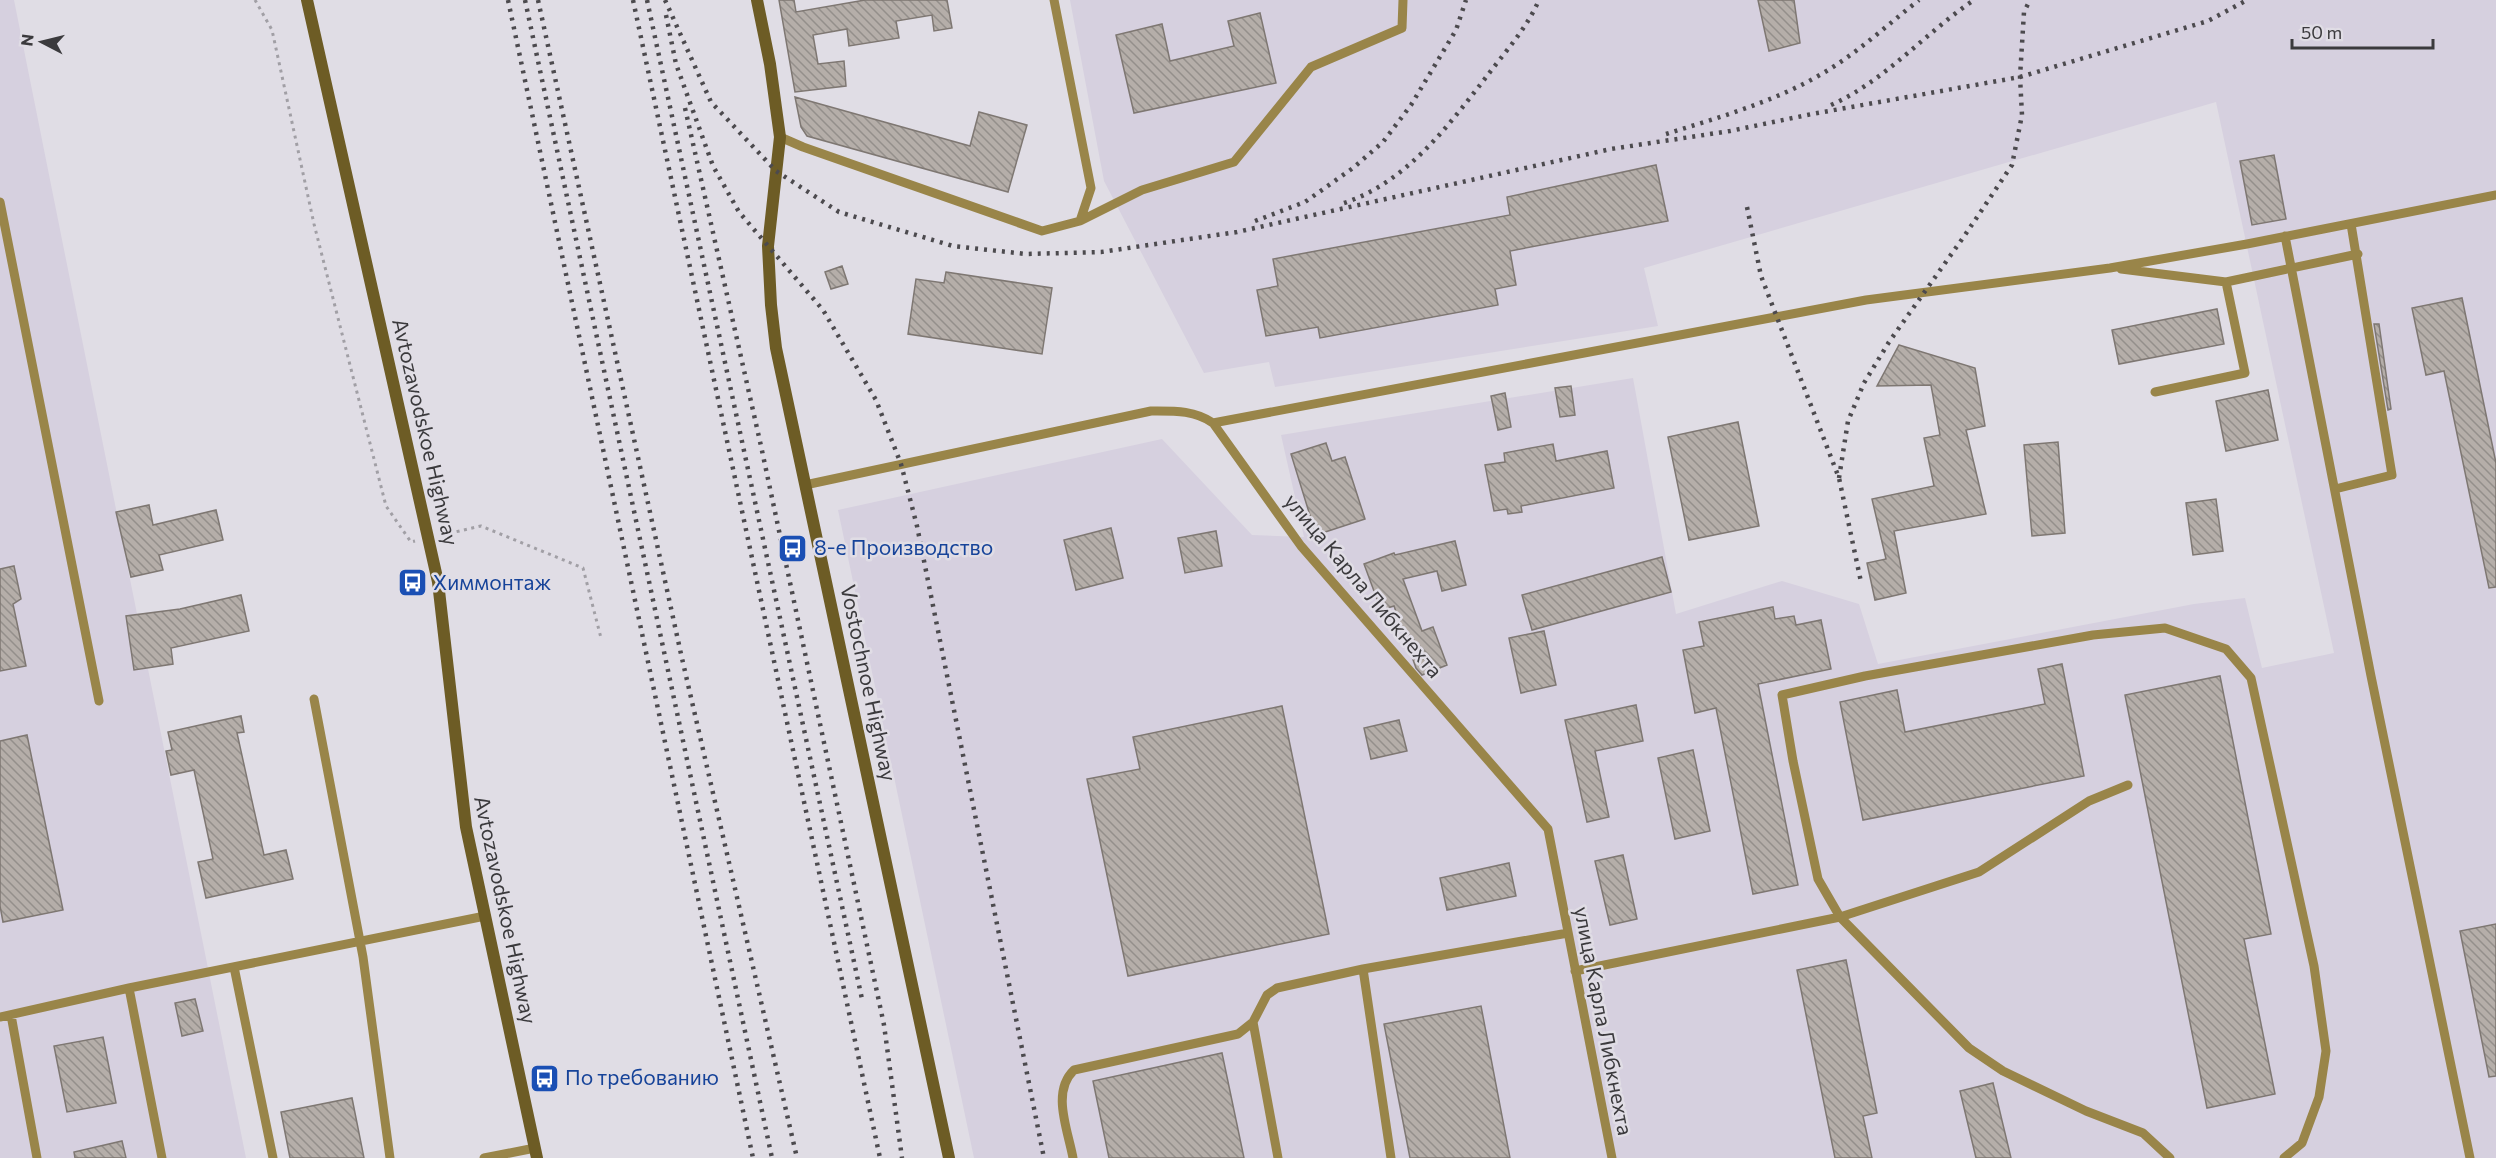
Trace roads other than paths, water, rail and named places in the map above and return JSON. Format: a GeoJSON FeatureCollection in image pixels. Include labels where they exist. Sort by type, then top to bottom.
{"type":"FeatureCollection","features":[{"type":"Feature","properties":{"kind":"street","name":"Avtozavodskoe Highway"},"geometry":{"type":"LineString","coordinates":[[307,0],[438,582],[466,827],[536,1153]]}},
{"type":"Feature","properties":{"kind":"street","name":"Vostochnoe Highway"},"geometry":{"type":"LineString","coordinates":[[757,0],[770,64],[780,137],[768,246],[771,305],[784,391],[949,1158]]}},
{"type":"Feature","properties":{"kind":"lane"},"geometry":{"type":"LineString","coordinates":[[1054,0],[1091,188],[1080,221]]}},
{"type":"Feature","properties":{"kind":"lane"},"geometry":{"type":"LineString","coordinates":[[780,137],[1042,231],[1080,221],[1142,190],[1234,162],[1311,67],[1402,28],[1403,0]]}},
{"type":"Feature","properties":{"kind":"lane"},"geometry":{"type":"LineString","coordinates":[[805,484],[1144,412],[1187,412],[1201,415],[1213,423],[1866,300],[2110,268],[2496,195]]}},
{"type":"Feature","properties":{"kind":"lane"},"geometry":{"type":"LineString","coordinates":[[0,202],[99,701]]}},
{"type":"Feature","properties":{"kind":"lane"},"geometry":{"type":"LineString","coordinates":[[2335,489],[2392,475],[2358,254],[2351,224]]}},
{"type":"Feature","properties":{"kind":"lane"},"geometry":{"type":"LineString","coordinates":[[2285,236],[2470,1158]]}},
{"type":"Feature","properties":{"kind":"lane"},"geometry":{"type":"LineString","coordinates":[[2110,268],[2226,282],[2358,254]]}},
{"type":"Feature","properties":{"kind":"lane"},"geometry":{"type":"LineString","coordinates":[[2156,392],[2245,373],[2226,282]]}},
{"type":"Feature","properties":{"kind":"lane","name":"улица Карла Либкнехта"},"geometry":{"type":"LineString","coordinates":[[1213,423],[1301,546],[1548,829],[1612,1158]]}},
{"type":"Feature","properties":{"kind":"lane"},"geometry":{"type":"LineString","coordinates":[[2170,1158],[2143,1133],[2086,1111],[2003,1071],[1969,1048],[1840,917],[1818,879],[1793,761],[1782,695],[1865,676],[2093,635],[2165,628],[2226,649],[2251,678],[2314,966],[2326,1051],[2319,1097],[2302,1143],[2284,1158]]}},
{"type":"Feature","properties":{"kind":"lane"},"geometry":{"type":"LineString","coordinates":[[314,699],[360,941],[390,1158]]}},
{"type":"Feature","properties":{"kind":"lane"},"geometry":{"type":"LineString","coordinates":[[1575,971],[1840,917],[1979,872],[2089,801],[2128,785]]}},
{"type":"Feature","properties":{"kind":"lane"},"geometry":{"type":"LineString","coordinates":[[0,1017],[129,988],[485,916]]}},
{"type":"Feature","properties":{"kind":"lane"},"geometry":{"type":"LineString","coordinates":[[1073,1158],[1061,1095],[1065,1079],[1074,1070],[1238,1035],[1253,1022],[1267,995],[1277,988],[1363,969],[1568,933]]}},
{"type":"Feature","properties":{"kind":"lane"},"geometry":{"type":"LineString","coordinates":[[234,967],[273,1158]]}},
{"type":"Feature","properties":{"kind":"lane"},"geometry":{"type":"LineString","coordinates":[[1363,969],[1391,1158]]}},
{"type":"Feature","properties":{"kind":"lane"},"geometry":{"type":"LineString","coordinates":[[129,988],[162,1158]]}},
{"type":"Feature","properties":{"kind":"lane"},"geometry":{"type":"LineString","coordinates":[[10,1015],[37,1158]]}},
{"type":"Feature","properties":{"kind":"lane"},"geometry":{"type":"LineString","coordinates":[[1253,1022],[1278,1158]]}},
{"type":"Feature","properties":{"kind":"lane"},"geometry":{"type":"LineString","coordinates":[[484,1158],[536,1153]]}},
{"type":"Feature","properties":{"kind":"railway"},"geometry":{"type":"LineString","coordinates":[[508,0],[753,1158]]}},
{"type":"Feature","properties":{"kind":"railway"},"geometry":{"type":"LineString","coordinates":[[525,0],[772,1158]]}},
{"type":"Feature","properties":{"kind":"railway"},"geometry":{"type":"LineString","coordinates":[[538,0],[681,654],[797,1158]]}},
{"type":"Feature","properties":{"kind":"railway"},"geometry":{"type":"LineString","coordinates":[[633,0],[880,1158]]}},
{"type":"Feature","properties":{"kind":"railway"},"geometry":{"type":"LineString","coordinates":[[647,0],[862,999]]}},
{"type":"Feature","properties":{"kind":"railway"},"geometry":{"type":"LineString","coordinates":[[665,0],[711,102],[776,171],[839,212],[953,246],[1026,254],[1101,252],[1237,232],[1611,149],[1730,131],[2020,77],[2208,21],[2247,0]]}},
{"type":"Feature","properties":{"kind":"railway"},"geometry":{"type":"LineString","coordinates":[[1255,221],[1305,202],[1353,168],[1383,142],[1411,105],[1456,30],[1466,0]]}},
{"type":"Feature","properties":{"kind":"railway"},"geometry":{"type":"LineString","coordinates":[[1344,203],[1367,194],[1407,167],[1441,133],[1508,49],[1539,0]]}},
{"type":"Feature","properties":{"kind":"railway"},"geometry":{"type":"LineString","coordinates":[[1666,134],[1753,106],[1796,88],[1857,50],[1919,0]]}},
{"type":"Feature","properties":{"kind":"railway"},"geometry":{"type":"LineString","coordinates":[[1831,105],[1851,95],[1887,70],[1974,0]]}},
{"type":"Feature","properties":{"kind":"railway"},"geometry":{"type":"LineString","coordinates":[[1839,478],[1848,421],[1864,383],[1889,342],[2012,165],[2022,115],[2020,77],[2024,12],[2030,0]]}},
{"type":"Feature","properties":{"kind":"railway"},"geometry":{"type":"LineString","coordinates":[[666,15],[676,64],[713,166],[739,212],[823,310],[876,400],[901,464],[917,526],[1044,1158]]}},
{"type":"Feature","properties":{"kind":"railway"},"geometry":{"type":"LineString","coordinates":[[685,108],[761,446],[884,1025],[902,1158]]}},
{"type":"Feature","properties":{"kind":"railway"},"geometry":{"type":"LineString","coordinates":[[1747,207],[1761,276],[1839,478],[1861,582]]}},
{"type":"Feature","properties":{"kind":"place","name":"8-е Производство"},"geometry":{"type":"Point","coordinates":[793,548]}},
{"type":"Feature","properties":{"kind":"place","name":"Химмонтаж"},"geometry":{"type":"Point","coordinates":[412,583]}},
{"type":"Feature","properties":{"kind":"place","name":"По требованию"},"geometry":{"type":"Point","coordinates":[544,1078]}}]}
